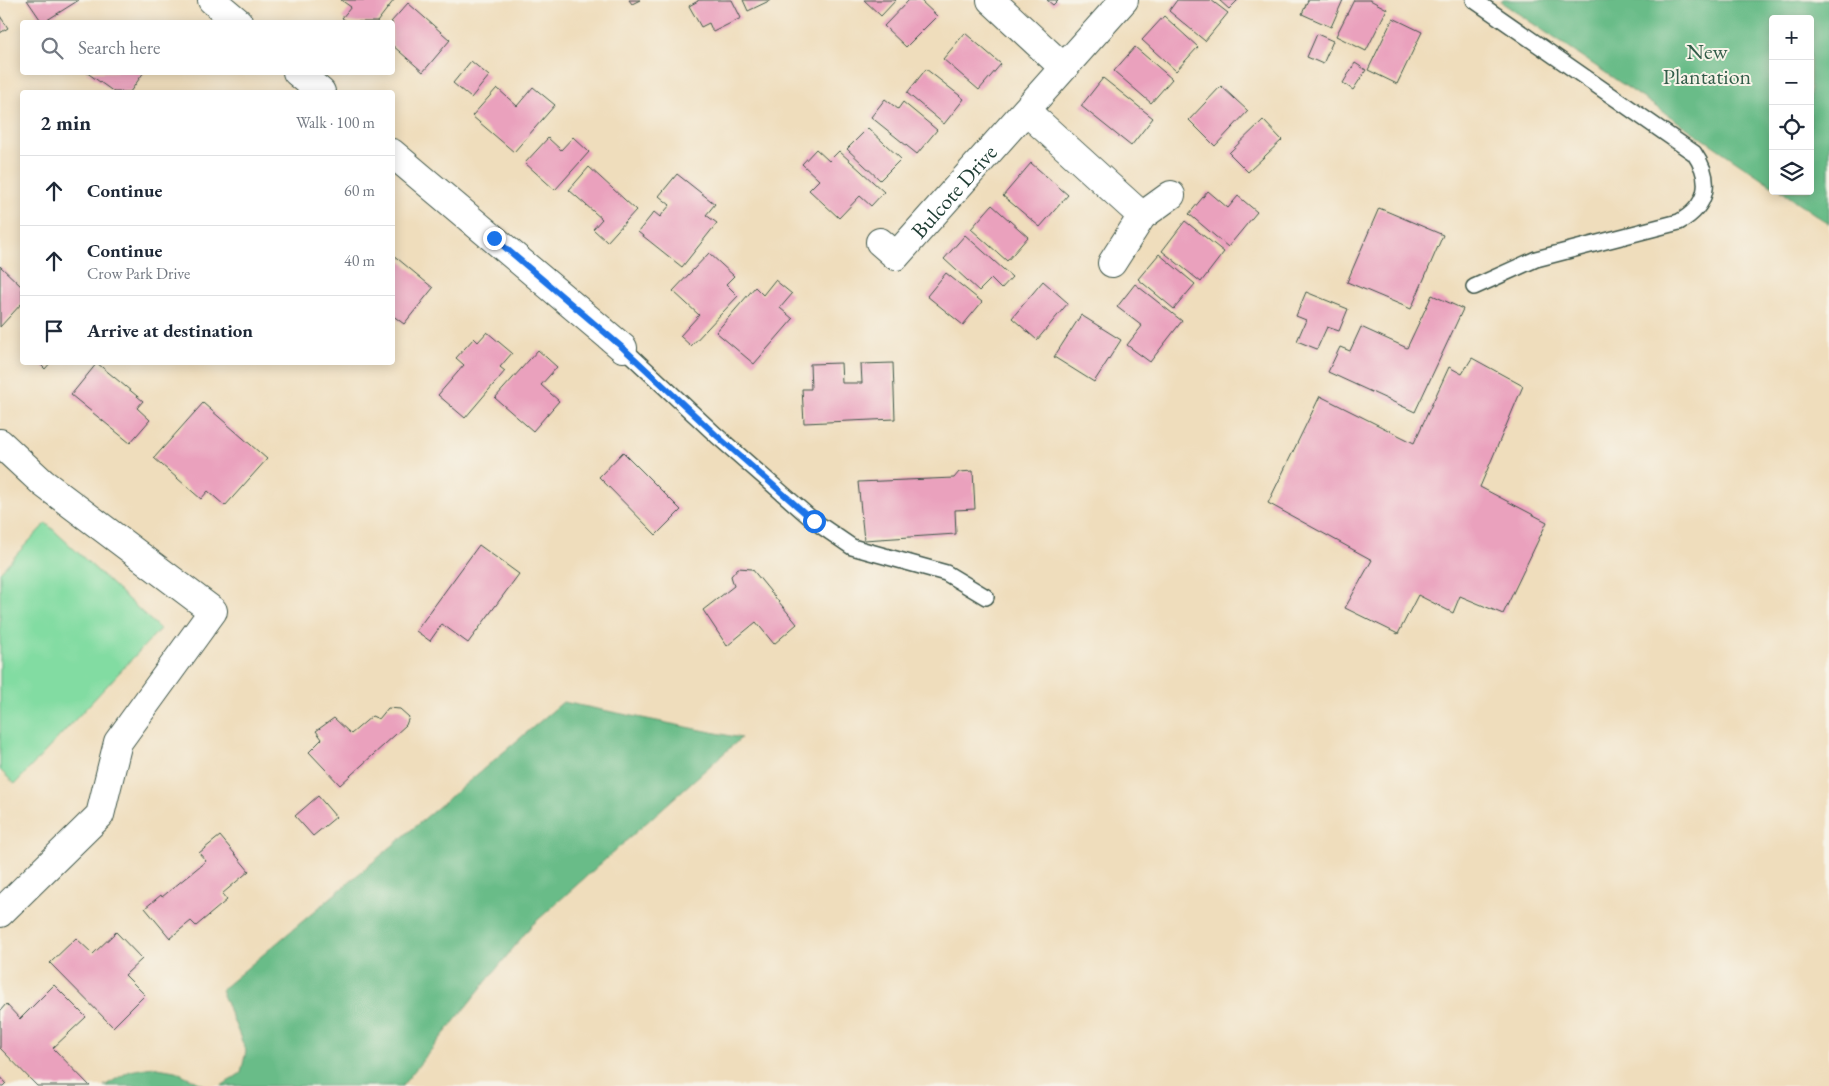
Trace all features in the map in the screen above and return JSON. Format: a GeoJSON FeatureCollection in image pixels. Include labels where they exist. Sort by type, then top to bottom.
{"type":"FeatureCollection","features":[{"type":"Feature","properties":{"kind":"street"},"geometry":{"type":"LineString","coordinates":[[212,0],[236,20]]}},
{"type":"Feature","properties":{"kind":"street"},"geometry":{"type":"LineString","coordinates":[[991,0],[1063,68]]}},
{"type":"Feature","properties":{"kind":"street","name":"Bulcote Drive"},"geometry":{"type":"LineString","coordinates":[[896,256],[1124,0]]}},
{"type":"Feature","properties":{"kind":"street"},"geometry":{"type":"LineString","coordinates":[[301,75],[319,90]]}},
{"type":"Feature","properties":{"kind":"street"},"geometry":{"type":"LineString","coordinates":[[1026,110],[1142,216]]}},
{"type":"Feature","properties":{"kind":"street"},"geometry":{"type":"LineString","coordinates":[[395,156],[623,348]]}},
{"type":"Feature","properties":{"kind":"street"},"geometry":{"type":"LineString","coordinates":[[1112,263],[1142,216],[1171,195]]}},
{"type":"Feature","properties":{"kind":"street"},"geometry":{"type":"LineString","coordinates":[[0,443],[43,483],[213,611],[118,742],[100,815],[0,913]]}},
{"type":"Feature","properties":{"kind":"lane"},"geometry":{"type":"LineString","coordinates":[[1474,0],[1694,153],[1705,173],[1706,188],[1698,208],[1690,216],[1679,222],[1536,259],[1474,287]]}},
{"type":"Feature","properties":{"kind":"lane"},"geometry":{"type":"LineString","coordinates":[[623,348],[716,435],[814,521],[852,547],[946,573],[986,597]]}},
{"type":"Feature","properties":{"kind":"green space","name":"New Plantation"},"geometry":{"type":"Polygon","coordinates":[[[1503,0],[1829,0],[1829,224],[1787,195],[1814,195],[1814,15],[1769,15],[1769,183],[1501,2],[1503,0]]]}},
{"type":"Feature","properties":{"kind":"green space"},"geometry":{"type":"Polygon","coordinates":[[[46,523],[160,629],[15,784],[0,770],[0,572],[46,523]]]}},
{"type":"Feature","properties":{"kind":"green space"},"geometry":{"type":"Polygon","coordinates":[[[563,702],[741,738],[531,926],[402,1086],[221,1086],[241,1073],[246,1051],[221,990],[563,702]]]}},
{"type":"Feature","properties":{"kind":"green space"},"geometry":{"type":"Polygon","coordinates":[[[152,1067],[175,1071],[206,1086],[104,1086],[130,1071],[152,1067]]]}},
{"type":"Feature","properties":{"kind":"building"},"geometry":{"type":"Polygon","coordinates":[[[27,0],[79,0],[47,20],[41,20],[27,0]]]}},
{"type":"Feature","properties":{"kind":"building"},"geometry":{"type":"Polygon","coordinates":[[[341,0],[394,0],[379,20],[345,20],[342,18],[351,7],[341,0]]]}},
{"type":"Feature","properties":{"kind":"building"},"geometry":{"type":"Polygon","coordinates":[[[629,0],[640,0],[632,4],[629,0]]]}},
{"type":"Feature","properties":{"kind":"building"},"geometry":{"type":"Polygon","coordinates":[[[698,0],[732,0],[741,18],[713,32],[709,23],[701,27],[689,6],[698,0]]]}},
{"type":"Feature","properties":{"kind":"building"},"geometry":{"type":"Polygon","coordinates":[[[743,0],[771,0],[748,11],[743,0]]]}},
{"type":"Feature","properties":{"kind":"building"},"geometry":{"type":"Polygon","coordinates":[[[864,0],[896,0],[881,16],[864,0]]]}},
{"type":"Feature","properties":{"kind":"building"},"geometry":{"type":"Polygon","coordinates":[[[909,0],[920,0],[937,16],[906,47],[884,26],[909,0]]]}},
{"type":"Feature","properties":{"kind":"building"},"geometry":{"type":"Polygon","coordinates":[[[1047,0],[1058,0],[1053,5],[1047,0]]]}},
{"type":"Feature","properties":{"kind":"building"},"geometry":{"type":"Polygon","coordinates":[[[1177,0],[1211,0],[1228,13],[1205,41],[1169,11],[1177,0]]]}},
{"type":"Feature","properties":{"kind":"building"},"geometry":{"type":"Polygon","coordinates":[[[1219,0],[1238,0],[1229,9],[1219,0]]]}},
{"type":"Feature","properties":{"kind":"building"},"geometry":{"type":"Polygon","coordinates":[[[1308,0],[1343,0],[1331,27],[1302,14],[1308,0]]]}},
{"type":"Feature","properties":{"kind":"building"},"geometry":{"type":"Polygon","coordinates":[[[1354,0],[1370,0],[1387,9],[1366,51],[1336,36],[1354,0]]]}},
{"type":"Feature","properties":{"kind":"building"},"geometry":{"type":"Polygon","coordinates":[[[408,3],[450,40],[423,72],[395,48],[395,20],[393,20],[408,3]]]}},
{"type":"Feature","properties":{"kind":"building"},"geometry":{"type":"Polygon","coordinates":[[[0,16],[8,28],[0,33],[0,16]]]}},
{"type":"Feature","properties":{"kind":"building"},"geometry":{"type":"Polygon","coordinates":[[[1164,16],[1198,47],[1176,71],[1142,40],[1164,16]]]}},
{"type":"Feature","properties":{"kind":"building"},"geometry":{"type":"Polygon","coordinates":[[[1393,18],[1422,32],[1397,84],[1368,70],[1393,18]]]}},
{"type":"Feature","properties":{"kind":"building"},"geometry":{"type":"Polygon","coordinates":[[[965,33],[1001,64],[979,90],[943,59],[965,33]]]}},
{"type":"Feature","properties":{"kind":"building"},"geometry":{"type":"Polygon","coordinates":[[[1317,34],[1333,41],[1323,64],[1307,57],[1317,34]]]}},
{"type":"Feature","properties":{"kind":"building"},"geometry":{"type":"Polygon","coordinates":[[[1135,47],[1172,79],[1151,103],[1114,71],[1135,47]]]}},
{"type":"Feature","properties":{"kind":"building"},"geometry":{"type":"Polygon","coordinates":[[[471,61],[489,76],[471,98],[453,83],[471,61]]]}},
{"type":"Feature","properties":{"kind":"building"},"geometry":{"type":"Polygon","coordinates":[[[1355,63],[1366,70],[1353,90],[1343,83],[1355,63]]]}},
{"type":"Feature","properties":{"kind":"building"},"geometry":{"type":"Polygon","coordinates":[[[926,69],[964,99],[944,124],[907,93],[926,69]]]}},
{"type":"Feature","properties":{"kind":"building"},"geometry":{"type":"Polygon","coordinates":[[[90,75],[142,75],[131,90],[111,90],[90,75]]]}},
{"type":"Feature","properties":{"kind":"building"},"geometry":{"type":"Polygon","coordinates":[[[1103,78],[1153,118],[1131,146],[1081,106],[1103,78]]]}},
{"type":"Feature","properties":{"kind":"building"},"geometry":{"type":"Polygon","coordinates":[[[1221,86],[1248,111],[1215,146],[1189,120],[1221,86]]]}},
{"type":"Feature","properties":{"kind":"building"},"geometry":{"type":"Polygon","coordinates":[[[533,87],[555,105],[514,152],[472,116],[497,88],[517,106],[533,87]]]}},
{"type":"Feature","properties":{"kind":"building"},"geometry":{"type":"Polygon","coordinates":[[[885,99],[898,109],[903,102],[937,130],[917,154],[871,117],[885,99]]]}},
{"type":"Feature","properties":{"kind":"building"},"geometry":{"type":"Polygon","coordinates":[[[1263,120],[1282,140],[1248,172],[1229,153],[1263,120]]]}},
{"type":"Feature","properties":{"kind":"building"},"geometry":{"type":"Polygon","coordinates":[[[868,128],[901,159],[880,180],[847,149],[868,128]]]}},
{"type":"Feature","properties":{"kind":"building"},"geometry":{"type":"Polygon","coordinates":[[[573,137],[589,152],[555,190],[525,163],[548,138],[561,150],[573,137]]]}},
{"type":"Feature","properties":{"kind":"building"},"geometry":{"type":"Polygon","coordinates":[[[816,149],[829,161],[839,151],[884,192],[871,206],[860,196],[839,218],[809,190],[819,180],[802,164],[816,149]]]}},
{"type":"Feature","properties":{"kind":"building"},"geometry":{"type":"Polygon","coordinates":[[[1031,163],[1068,195],[1040,227],[1003,196],[1031,163]]]}},
{"type":"Feature","properties":{"kind":"building"},"geometry":{"type":"Polygon","coordinates":[[[589,167],[636,210],[607,242],[593,229],[602,219],[569,190],[589,167]]]}},
{"type":"Feature","properties":{"kind":"building"},"geometry":{"type":"Polygon","coordinates":[[[677,174],[715,204],[706,215],[717,223],[682,267],[638,232],[654,212],[660,217],[670,205],[659,196],[677,174]]]}},
{"type":"Feature","properties":{"kind":"building"},"geometry":{"type":"Polygon","coordinates":[[[1208,191],[1228,208],[1238,196],[1257,212],[1228,247],[1189,214],[1208,191]]]}},
{"type":"Feature","properties":{"kind":"building"},"geometry":{"type":"Polygon","coordinates":[[[992,205],[1028,237],[1007,261],[971,229],[992,205]]]}},
{"type":"Feature","properties":{"kind":"building"},"geometry":{"type":"Polygon","coordinates":[[[1379,208],[1443,235],[1411,309],[1347,282],[1379,208]]]}},
{"type":"Feature","properties":{"kind":"building"},"geometry":{"type":"Polygon","coordinates":[[[1185,221],[1224,252],[1201,282],[1162,251],[1185,221]]]}},
{"type":"Feature","properties":{"kind":"building"},"geometry":{"type":"Polygon","coordinates":[[[965,235],[1012,277],[1001,289],[991,279],[979,291],[944,259],[965,235]]]}},
{"type":"Feature","properties":{"kind":"building"},"geometry":{"type":"Polygon","coordinates":[[[709,253],[734,276],[726,284],[738,296],[691,346],[680,336],[699,315],[673,291],[709,253]]]}},
{"type":"Feature","properties":{"kind":"building"},"geometry":{"type":"Polygon","coordinates":[[[1159,254],[1195,284],[1174,309],[1138,279],[1159,254]]]}},
{"type":"Feature","properties":{"kind":"building"},"geometry":{"type":"Polygon","coordinates":[[[395,256],[433,288],[404,324],[395,317],[395,256]]]}},
{"type":"Feature","properties":{"kind":"building"},"geometry":{"type":"Polygon","coordinates":[[[0,266],[20,285],[20,305],[0,327],[0,266]]]}},
{"type":"Feature","properties":{"kind":"building"},"geometry":{"type":"Polygon","coordinates":[[[946,273],[982,302],[963,325],[927,296],[946,273]]]}},
{"type":"Feature","properties":{"kind":"building"},"geometry":{"type":"Polygon","coordinates":[[[775,280],[792,294],[780,308],[793,319],[754,364],[716,332],[755,287],[763,295],[775,280]]]}},
{"type":"Feature","properties":{"kind":"building"},"geometry":{"type":"Polygon","coordinates":[[[1043,281],[1068,303],[1037,340],[1012,318],[1043,281]]]}},
{"type":"Feature","properties":{"kind":"building"},"geometry":{"type":"Polygon","coordinates":[[[1135,284],[1182,321],[1150,362],[1127,345],[1142,326],[1117,307],[1135,284]]]}},
{"type":"Feature","properties":{"kind":"building"},"geometry":{"type":"Polygon","coordinates":[[[1306,292],[1348,309],[1339,331],[1327,327],[1317,349],[1297,341],[1306,320],[1296,316],[1306,292]]]}},
{"type":"Feature","properties":{"kind":"building"},"geometry":{"type":"Polygon","coordinates":[[[1432,295],[1463,309],[1415,412],[1328,372],[1340,347],[1350,351],[1361,327],[1407,348],[1432,295]]]}},
{"type":"Feature","properties":{"kind":"building"},"geometry":{"type":"Polygon","coordinates":[[[1081,315],[1121,340],[1094,382],[1054,357],[1081,315]]]}},
{"type":"Feature","properties":{"kind":"building"},"geometry":{"type":"Polygon","coordinates":[[[487,332],[512,353],[500,367],[505,371],[465,418],[438,395],[464,365],[456,358],[474,338],[478,342],[487,332]]]}},
{"type":"Feature","properties":{"kind":"building"},"geometry":{"type":"Polygon","coordinates":[[[538,350],[557,367],[541,385],[559,401],[533,431],[495,398],[538,350]]]}},
{"type":"Feature","properties":{"kind":"building"},"geometry":{"type":"Polygon","coordinates":[[[1472,358],[1523,386],[1480,487],[1547,522],[1503,614],[1460,596],[1453,613],[1418,595],[1398,634],[1345,608],[1372,560],[1268,503],[1320,396],[1414,443],[1449,367],[1462,374],[1472,358]]]}},
{"type":"Feature","properties":{"kind":"building"},"geometry":{"type":"Polygon","coordinates":[[[841,363],[842,383],[862,383],[861,364],[893,363],[895,419],[804,423],[802,389],[811,389],[810,364],[841,363]]]}},
{"type":"Feature","properties":{"kind":"building"},"geometry":{"type":"Polygon","coordinates":[[[95,365],[99,365],[143,401],[137,408],[150,420],[130,443],[71,395],[95,365]]]}},
{"type":"Feature","properties":{"kind":"building"},"geometry":{"type":"Polygon","coordinates":[[[203,403],[267,459],[225,506],[208,491],[201,499],[154,458],[203,403]]]}},
{"type":"Feature","properties":{"kind":"building"},"geometry":{"type":"Polygon","coordinates":[[[623,452],[681,510],[656,535],[599,477],[623,452]]]}},
{"type":"Feature","properties":{"kind":"building"},"geometry":{"type":"Polygon","coordinates":[[[973,471],[975,509],[955,510],[956,534],[864,540],[858,482],[954,478],[959,472],[973,471]]]}},
{"type":"Feature","properties":{"kind":"building"},"geometry":{"type":"Polygon","coordinates":[[[479,545],[519,574],[468,643],[442,624],[430,641],[416,631],[479,545]]]}},
{"type":"Feature","properties":{"kind":"building"},"geometry":{"type":"Polygon","coordinates":[[[738,568],[752,569],[797,624],[774,644],[756,622],[727,646],[703,610],[734,586],[731,576],[738,568]]]}},
{"type":"Feature","properties":{"kind":"building"},"geometry":{"type":"Polygon","coordinates":[[[388,708],[400,709],[409,717],[406,725],[340,785],[309,752],[322,739],[316,731],[334,718],[351,734],[372,716],[379,719],[388,708]]]}},
{"type":"Feature","properties":{"kind":"building"},"geometry":{"type":"Polygon","coordinates":[[[318,796],[336,817],[313,836],[295,816],[318,796]]]}},
{"type":"Feature","properties":{"kind":"building"},"geometry":{"type":"Polygon","coordinates":[[[220,836],[249,871],[222,894],[227,900],[196,926],[191,921],[170,938],[145,908],[161,895],[162,897],[206,861],[199,853],[220,836]]]}},
{"type":"Feature","properties":{"kind":"building"},"geometry":{"type":"Polygon","coordinates":[[[116,932],[142,959],[125,975],[145,995],[113,1027],[50,963],[76,938],[93,954],[116,932]]]}},
{"type":"Feature","properties":{"kind":"building"},"geometry":{"type":"Polygon","coordinates":[[[54,985],[86,1017],[53,1048],[90,1086],[37,1086],[0,1048],[0,1011],[6,1004],[20,1019],[54,985]]]}},
{"type":"Feature","properties":{"kind":"building"},"geometry":{"type":"Polygon","coordinates":[[[0,1076],[6,1083],[3,1086],[0,1086],[0,1076]]]}},
{"type":"Feature","properties":{"kind":"route"},"geometry":{"type":"LineString","coordinates":[[494,238],[623,348],[716,435],[814,521]]}}]}
